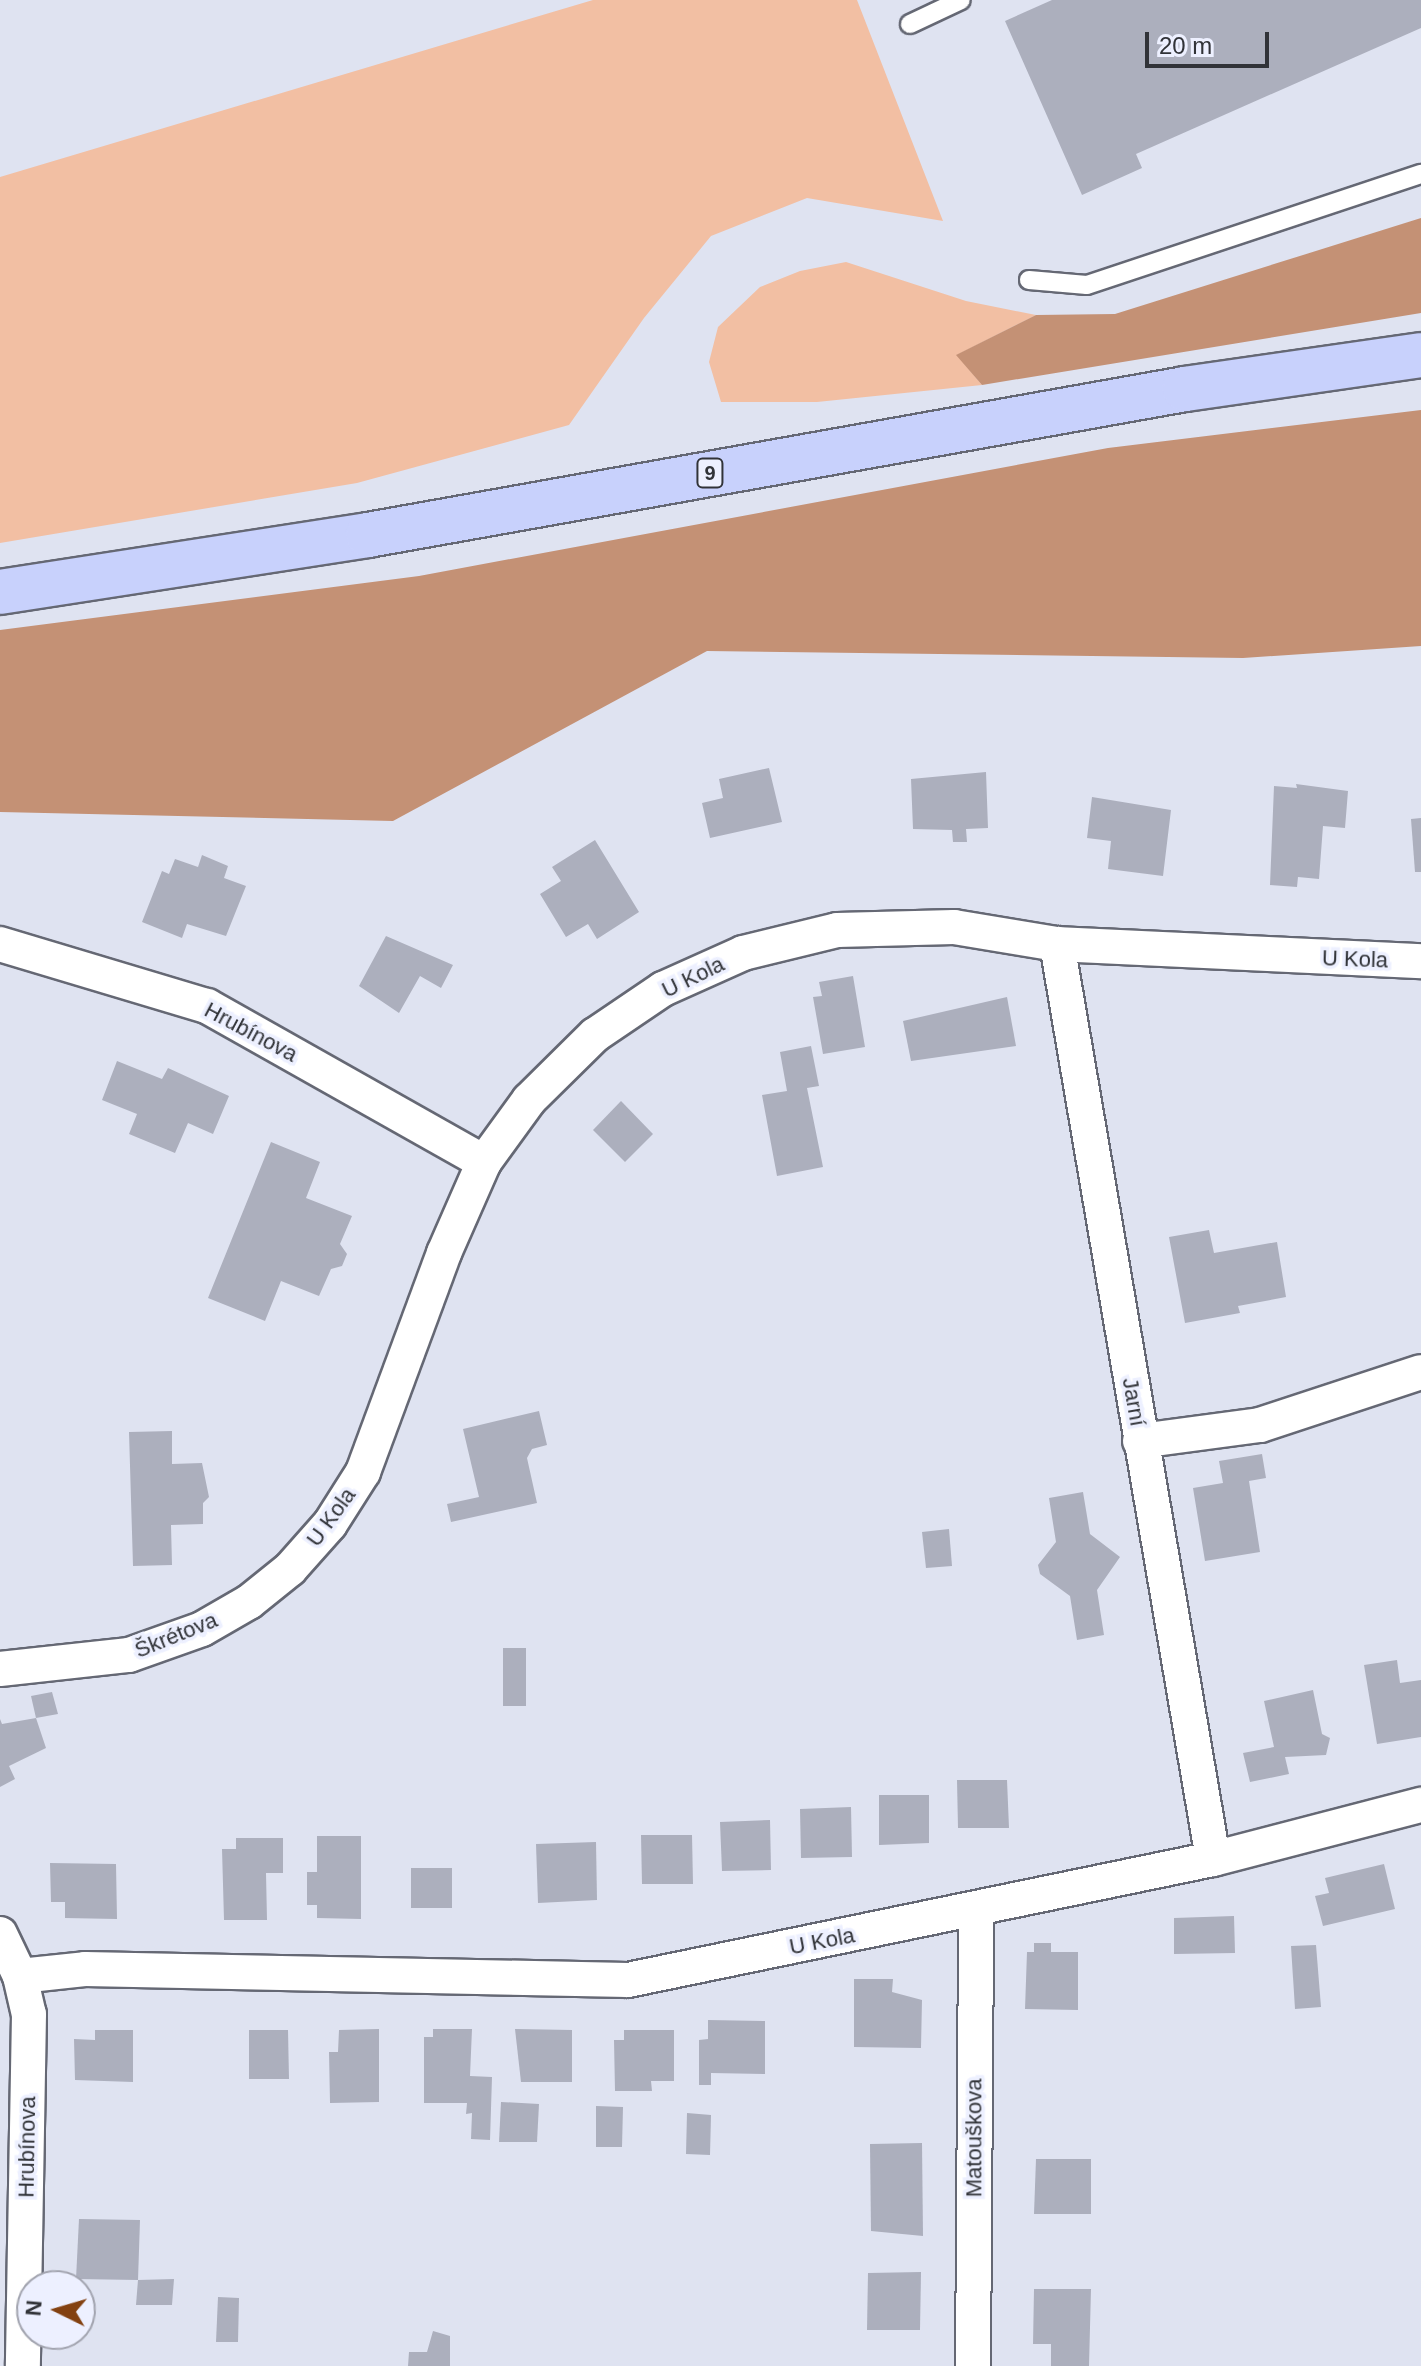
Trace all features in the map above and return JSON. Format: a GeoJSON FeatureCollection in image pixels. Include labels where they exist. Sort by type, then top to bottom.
{"type":"FeatureCollection","features":[{"type":"Feature","properties":{"kind":"main road","name":"9"},"geometry":{"type":"LineString","coordinates":[[0,592],[383,532],[1185,389],[1421,355]]}},
{"type":"Feature","properties":{"kind":"street","name":"U Kola"},"geometry":{"type":"LineString","coordinates":[[290,1569],[330,1524],[363,1472],[444,1253],[484,1162],[529,1100],[595,1035],[663,989],[743,953],[837,930],[954,927],[1057,944],[1421,961]]}},
{"type":"Feature","properties":{"kind":"street","name":"Hrubínova"},"geometry":{"type":"LineString","coordinates":[[0,944],[207,1006],[484,1162]]}},
{"type":"Feature","properties":{"kind":"street","name":"Jarní"},"geometry":{"type":"LineString","coordinates":[[1057,944],[1213,1859]]}},
{"type":"Feature","properties":{"kind":"street"},"geometry":{"type":"LineString","coordinates":[[1140,1441],[1260,1425],[1421,1372]]}},
{"type":"Feature","properties":{"kind":"street","name":"Škrétova"},"geometry":{"type":"LineString","coordinates":[[0,1669],[129,1655],[202,1629],[249,1602],[290,1569]]}},
{"type":"Feature","properties":{"kind":"street","name":"U Kola"},"geometry":{"type":"LineString","coordinates":[[20,1976],[85,1969],[628,1980],[1213,1859],[1421,1805]]}},
{"type":"Feature","properties":{"kind":"street","name":"Matouškova"},"geometry":{"type":"LineString","coordinates":[[973,2366],[976,1910]]}},
{"type":"Feature","properties":{"kind":"street","name":"Hrubínova"},"geometry":{"type":"LineString","coordinates":[[0,1934],[20,1976],[29,2014],[23,2366]]}},
{"type":"Feature","properties":{"kind":"lane"},"geometry":{"type":"LineString","coordinates":[[910,24],[961,0]]}},
{"type":"Feature","properties":{"kind":"lane"},"geometry":{"type":"LineString","coordinates":[[1029,280],[1087,285],[1421,174]]}},
{"type":"Feature","properties":{"kind":"shaded area"},"geometry":{"type":"Polygon","coordinates":[[[593,0],[857,0],[943,221],[807,198],[711,236],[644,318],[569,425],[357,483],[0,543],[0,177],[593,0]]]}},
{"type":"Feature","properties":{"kind":"shaded area"},"geometry":{"type":"Polygon","coordinates":[[[1421,218],[1421,313],[982,385],[956,355],[1036,315],[1115,314],[1421,218]]]}},
{"type":"Feature","properties":{"kind":"shaded area"},"geometry":{"type":"Polygon","coordinates":[[[846,262],[966,301],[1036,315],[957,355],[982,385],[817,402],[721,402],[709,362],[718,327],[760,287],[800,271],[846,262]]]}},
{"type":"Feature","properties":{"kind":"shaded area"},"geometry":{"type":"Polygon","coordinates":[[[1421,410],[1421,646],[1243,658],[707,651],[393,821],[0,812],[0,630],[419,576],[1108,448],[1421,410]]]}},
{"type":"Feature","properties":{"kind":"building"},"geometry":{"type":"Polygon","coordinates":[[[1052,0],[1421,0],[1421,28],[1136,154],[1142,168],[1082,195],[1005,21],[1052,0]]]}},
{"type":"Feature","properties":{"kind":"building"},"geometry":{"type":"Polygon","coordinates":[[[769,768],[782,822],[710,838],[702,803],[723,798],[719,779],[769,768]]]}},
{"type":"Feature","properties":{"kind":"building"},"geometry":{"type":"Polygon","coordinates":[[[986,772],[988,828],[966,829],[967,842],[953,842],[952,830],[913,829],[911,779],[986,772]]]}},
{"type":"Feature","properties":{"kind":"building"},"geometry":{"type":"Polygon","coordinates":[[[1296,784],[1348,791],[1345,828],[1323,826],[1319,879],[1298,877],[1297,887],[1270,885],[1274,786],[1297,788],[1296,784]]]}},
{"type":"Feature","properties":{"kind":"building"},"geometry":{"type":"Polygon","coordinates":[[[1092,797],[1171,810],[1163,876],[1108,869],[1111,841],[1087,838],[1092,797]]]}},
{"type":"Feature","properties":{"kind":"building"},"geometry":{"type":"Polygon","coordinates":[[[1421,818],[1421,872],[1415,872],[1411,819],[1421,818]]]}},
{"type":"Feature","properties":{"kind":"building"},"geometry":{"type":"Polygon","coordinates":[[[595,840],[639,912],[597,939],[588,924],[566,937],[540,894],[561,881],[552,867],[595,840]]]}},
{"type":"Feature","properties":{"kind":"building"},"geometry":{"type":"Polygon","coordinates":[[[202,855],[228,866],[224,878],[246,886],[226,936],[187,924],[182,938],[142,922],[162,871],[169,874],[175,859],[198,867],[202,855]]]}},
{"type":"Feature","properties":{"kind":"building"},"geometry":{"type":"Polygon","coordinates":[[[386,936],[453,965],[441,988],[420,976],[399,1013],[359,986],[386,936]]]}},
{"type":"Feature","properties":{"kind":"building"},"geometry":{"type":"Polygon","coordinates":[[[853,976],[865,1047],[823,1054],[813,997],[822,996],[819,982],[853,976]]]}},
{"type":"Feature","properties":{"kind":"building"},"geometry":{"type":"Polygon","coordinates":[[[1007,997],[1016,1046],[911,1061],[903,1021],[1007,997]]]}},
{"type":"Feature","properties":{"kind":"building"},"geometry":{"type":"Polygon","coordinates":[[[811,1046],[819,1086],[807,1088],[823,1167],[777,1176],[762,1095],[787,1091],[780,1052],[811,1046]]]}},
{"type":"Feature","properties":{"kind":"building"},"geometry":{"type":"Polygon","coordinates":[[[117,1061],[162,1079],[168,1068],[229,1096],[213,1134],[188,1123],[175,1153],[129,1134],[137,1114],[102,1100],[117,1061]]]}},
{"type":"Feature","properties":{"kind":"building"},"geometry":{"type":"Polygon","coordinates":[[[621,1101],[653,1134],[625,1162],[593,1130],[621,1101]]]}},
{"type":"Feature","properties":{"kind":"building"},"geometry":{"type":"Polygon","coordinates":[[[271,1142],[320,1162],[306,1198],[352,1216],[340,1244],[347,1254],[342,1266],[331,1269],[319,1296],[281,1281],[265,1321],[208,1298],[271,1142]]]}},
{"type":"Feature","properties":{"kind":"building"},"geometry":{"type":"Polygon","coordinates":[[[1209,1230],[1214,1253],[1277,1242],[1286,1297],[1238,1306],[1240,1313],[1185,1323],[1169,1237],[1209,1230]]]}},
{"type":"Feature","properties":{"kind":"building"},"geometry":{"type":"Polygon","coordinates":[[[539,1411],[547,1445],[532,1449],[527,1458],[537,1503],[451,1522],[447,1504],[479,1497],[463,1429],[539,1411]]]}},
{"type":"Feature","properties":{"kind":"building"},"geometry":{"type":"Polygon","coordinates":[[[172,1431],[172,1464],[202,1463],[209,1497],[203,1503],[203,1524],[171,1525],[172,1565],[133,1566],[129,1432],[172,1431]]]}},
{"type":"Feature","properties":{"kind":"building"},"geometry":{"type":"Polygon","coordinates":[[[1262,1454],[1266,1478],[1249,1481],[1260,1552],[1205,1561],[1193,1488],[1223,1483],[1219,1461],[1262,1454]]]}},
{"type":"Feature","properties":{"kind":"building"},"geometry":{"type":"Polygon","coordinates":[[[1083,1492],[1090,1534],[1120,1557],[1097,1590],[1104,1635],[1077,1640],[1070,1596],[1040,1574],[1038,1565],[1056,1542],[1049,1498],[1083,1492]]]}},
{"type":"Feature","properties":{"kind":"building"},"geometry":{"type":"Polygon","coordinates":[[[949,1529],[952,1566],[926,1568],[922,1532],[949,1529]]]}},
{"type":"Feature","properties":{"kind":"building"},"geometry":{"type":"Polygon","coordinates":[[[503,1648],[526,1648],[526,1706],[503,1706],[503,1648]]]}},
{"type":"Feature","properties":{"kind":"building"},"geometry":{"type":"Polygon","coordinates":[[[1397,1660],[1400,1683],[1421,1680],[1421,1737],[1377,1744],[1364,1665],[1397,1660]]]}},
{"type":"Feature","properties":{"kind":"building"},"geometry":{"type":"Polygon","coordinates":[[[1313,1690],[1322,1734],[1330,1738],[1326,1755],[1285,1757],[1289,1774],[1250,1782],[1243,1753],[1274,1747],[1264,1701],[1313,1690]]]}},
{"type":"Feature","properties":{"kind":"building"},"geometry":{"type":"Polygon","coordinates":[[[52,1692],[58,1714],[36,1718],[31,1696],[52,1692]]]}},
{"type":"Feature","properties":{"kind":"building"},"geometry":{"type":"Polygon","coordinates":[[[36,1718],[46,1748],[9,1766],[15,1779],[0,1787],[0,1719],[2,1724],[36,1718]]]}},
{"type":"Feature","properties":{"kind":"building"},"geometry":{"type":"Polygon","coordinates":[[[957,1780],[1007,1780],[1009,1828],[958,1828],[957,1780]]]}},
{"type":"Feature","properties":{"kind":"building"},"geometry":{"type":"Polygon","coordinates":[[[879,1795],[929,1795],[929,1843],[879,1845],[879,1795]]]}},
{"type":"Feature","properties":{"kind":"building"},"geometry":{"type":"Polygon","coordinates":[[[851,1807],[852,1857],[801,1858],[800,1809],[851,1807]]]}},
{"type":"Feature","properties":{"kind":"building"},"geometry":{"type":"Polygon","coordinates":[[[770,1820],[771,1870],[722,1871],[720,1822],[770,1820]]]}},
{"type":"Feature","properties":{"kind":"building"},"geometry":{"type":"Polygon","coordinates":[[[641,1835],[692,1835],[693,1884],[642,1884],[641,1835]]]}},
{"type":"Feature","properties":{"kind":"building"},"geometry":{"type":"Polygon","coordinates":[[[317,1836],[361,1836],[361,1919],[317,1918],[317,1905],[307,1905],[307,1872],[317,1872],[317,1836]]]}},
{"type":"Feature","properties":{"kind":"building"},"geometry":{"type":"Polygon","coordinates":[[[236,1838],[283,1838],[283,1873],[266,1873],[267,1920],[224,1920],[222,1849],[236,1849],[236,1838]]]}},
{"type":"Feature","properties":{"kind":"building"},"geometry":{"type":"Polygon","coordinates":[[[596,1842],[597,1900],[538,1903],[536,1844],[596,1842]]]}},
{"type":"Feature","properties":{"kind":"building"},"geometry":{"type":"Polygon","coordinates":[[[50,1863],[116,1864],[117,1919],[65,1918],[65,1902],[51,1902],[50,1863]]]}},
{"type":"Feature","properties":{"kind":"building"},"geometry":{"type":"Polygon","coordinates":[[[1384,1864],[1395,1909],[1323,1926],[1315,1896],[1329,1893],[1325,1878],[1384,1864]]]}},
{"type":"Feature","properties":{"kind":"building"},"geometry":{"type":"Polygon","coordinates":[[[411,1868],[452,1868],[452,1908],[411,1908],[411,1868]]]}},
{"type":"Feature","properties":{"kind":"building"},"geometry":{"type":"Polygon","coordinates":[[[1234,1916],[1235,1953],[1174,1954],[1174,1918],[1234,1916]]]}},
{"type":"Feature","properties":{"kind":"building"},"geometry":{"type":"Polygon","coordinates":[[[1034,1943],[1051,1943],[1051,1952],[1078,1952],[1078,2010],[1025,2009],[1027,1952],[1034,1952],[1034,1943]]]}},
{"type":"Feature","properties":{"kind":"building"},"geometry":{"type":"Polygon","coordinates":[[[1316,1945],[1321,2007],[1295,2009],[1291,1946],[1316,1945]]]}},
{"type":"Feature","properties":{"kind":"building"},"geometry":{"type":"Polygon","coordinates":[[[854,1979],[893,1979],[892,1992],[922,2000],[921,2048],[854,2047],[854,1979]]]}},
{"type":"Feature","properties":{"kind":"building"},"geometry":{"type":"Polygon","coordinates":[[[708,2020],[765,2021],[765,2074],[711,2073],[711,2085],[699,2085],[699,2040],[708,2039],[708,2020]]]}},
{"type":"Feature","properties":{"kind":"building"},"geometry":{"type":"Polygon","coordinates":[[[379,2029],[379,2102],[330,2103],[329,2052],[338,2052],[339,2030],[379,2029]]]}},
{"type":"Feature","properties":{"kind":"building"},"geometry":{"type":"Polygon","coordinates":[[[433,2029],[472,2029],[470,2076],[492,2077],[490,2140],[471,2139],[472,2113],[466,2114],[467,2103],[424,2103],[424,2037],[433,2037],[433,2029]]]}},
{"type":"Feature","properties":{"kind":"building"},"geometry":{"type":"Polygon","coordinates":[[[515,2029],[572,2030],[572,2082],[521,2082],[515,2029]]]}},
{"type":"Feature","properties":{"kind":"building"},"geometry":{"type":"Polygon","coordinates":[[[95,2030],[133,2030],[133,2082],[75,2080],[74,2039],[95,2040],[95,2030]]]}},
{"type":"Feature","properties":{"kind":"building"},"geometry":{"type":"Polygon","coordinates":[[[249,2030],[288,2030],[289,2079],[249,2079],[249,2030]]]}},
{"type":"Feature","properties":{"kind":"building"},"geometry":{"type":"Polygon","coordinates":[[[624,2030],[674,2030],[674,2081],[651,2081],[652,2091],[615,2091],[614,2040],[624,2040],[624,2030]]]}},
{"type":"Feature","properties":{"kind":"building"},"geometry":{"type":"Polygon","coordinates":[[[501,2102],[539,2104],[537,2142],[499,2142],[501,2102]]]}},
{"type":"Feature","properties":{"kind":"building"},"geometry":{"type":"Polygon","coordinates":[[[596,2106],[623,2107],[622,2147],[596,2147],[596,2106]]]}},
{"type":"Feature","properties":{"kind":"building"},"geometry":{"type":"Polygon","coordinates":[[[687,2113],[711,2115],[710,2155],[686,2154],[687,2113]]]}},
{"type":"Feature","properties":{"kind":"building"},"geometry":{"type":"Polygon","coordinates":[[[922,2143],[923,2236],[871,2231],[870,2144],[922,2143]]]}},
{"type":"Feature","properties":{"kind":"building"},"geometry":{"type":"Polygon","coordinates":[[[1036,2159],[1091,2159],[1091,2214],[1034,2214],[1036,2159]]]}},
{"type":"Feature","properties":{"kind":"building"},"geometry":{"type":"Polygon","coordinates":[[[79,2219],[140,2220],[138,2280],[96,2279],[96,2270],[76,2270],[79,2219]]]}},
{"type":"Feature","properties":{"kind":"building"},"geometry":{"type":"Polygon","coordinates":[[[921,2272],[920,2330],[867,2330],[868,2273],[921,2272]]]}},
{"type":"Feature","properties":{"kind":"building"},"geometry":{"type":"Polygon","coordinates":[[[174,2279],[172,2305],[136,2305],[138,2280],[174,2279]]]}},
{"type":"Feature","properties":{"kind":"building"},"geometry":{"type":"Polygon","coordinates":[[[1034,2289],[1091,2289],[1089,2366],[1051,2366],[1051,2344],[1033,2344],[1034,2289]]]}},
{"type":"Feature","properties":{"kind":"building"},"geometry":{"type":"Polygon","coordinates":[[[218,2297],[239,2298],[238,2342],[216,2342],[218,2297]]]}},
{"type":"Feature","properties":{"kind":"building"},"geometry":{"type":"Polygon","coordinates":[[[433,2331],[450,2336],[450,2366],[408,2366],[409,2352],[427,2352],[433,2331]]]}}]}
